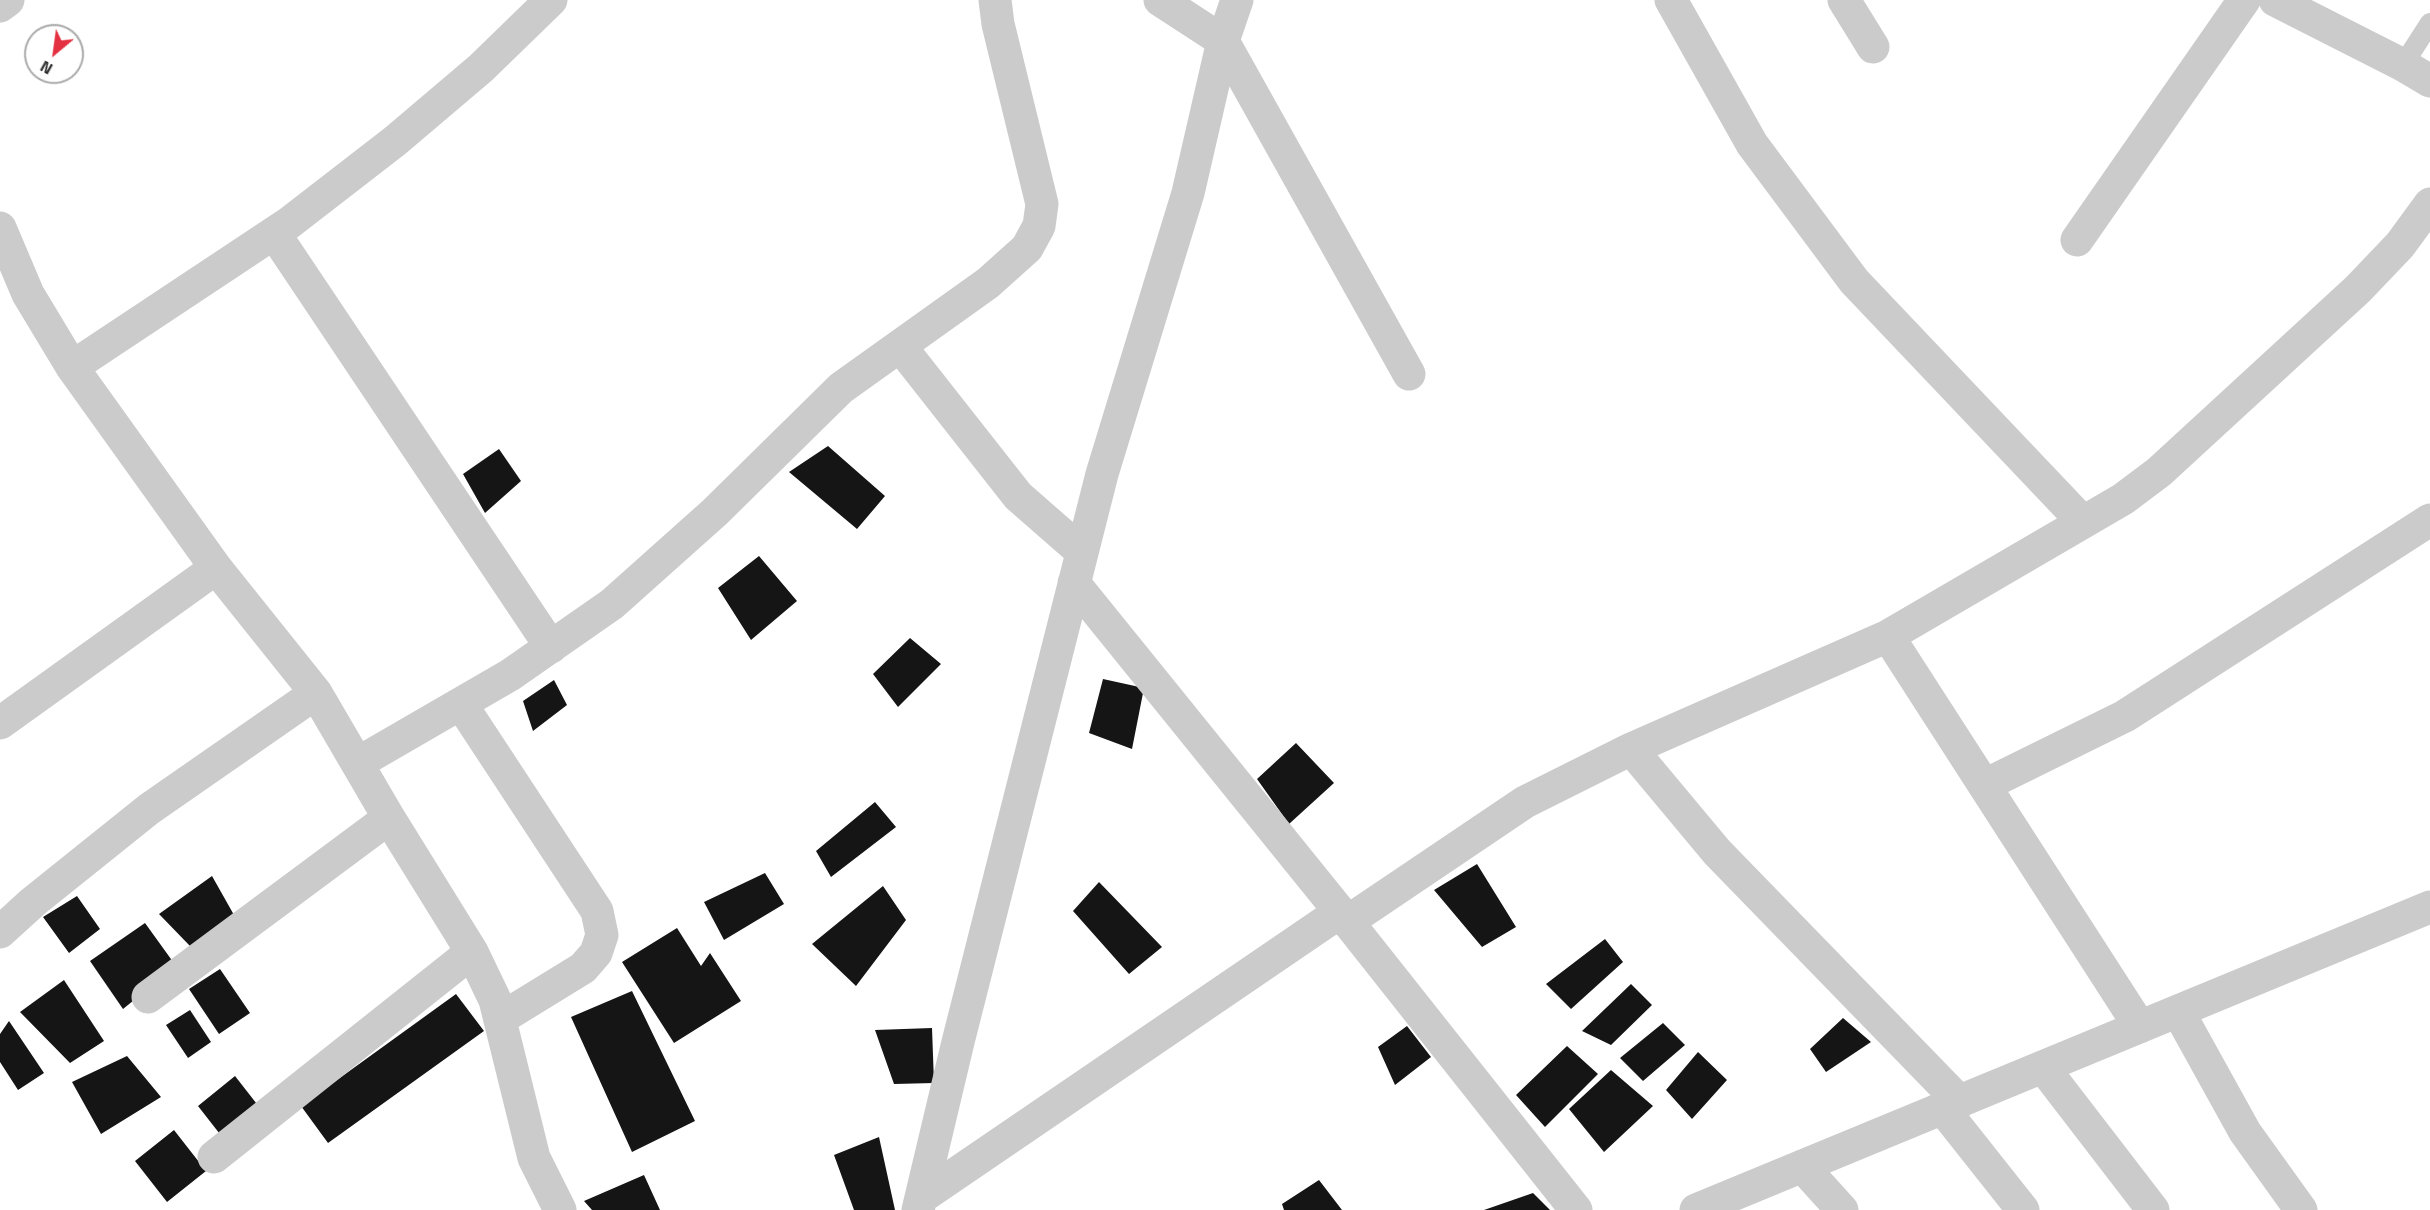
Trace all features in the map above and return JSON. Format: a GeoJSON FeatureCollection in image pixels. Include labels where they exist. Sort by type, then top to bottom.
{"type":"FeatureCollection","features":[{"type":"Feature","properties":{"kind":"street"},"geometry":{"type":"LineString","coordinates":[[0,6],[8,0]]}},
{"type":"Feature","properties":{"kind":"street"},"geometry":{"type":"LineString","coordinates":[[72,368],[274,233],[395,141],[481,68],[551,0]]}},
{"type":"Feature","properties":{"kind":"street"},"geometry":{"type":"LineString","coordinates":[[358,763],[510,675],[612,604],[715,512],[841,388],[988,284],[1027,248],[1039,226],[1042,204],[998,24],[995,0]]}},
{"type":"Feature","properties":{"kind":"street"},"geometry":{"type":"LineString","coordinates":[[1160,0],[1223,41],[1409,374]]}},
{"type":"Feature","properties":{"kind":"street"},"geometry":{"type":"LineString","coordinates":[[920,1204],[958,1042],[1102,474],[1188,193],[1223,41],[1237,0]]}},
{"type":"Feature","properties":{"kind":"street"},"geometry":{"type":"LineString","coordinates":[[1671,0],[1752,144],[1854,281],[2082,521]]}},
{"type":"Feature","properties":{"kind":"street"},"geometry":{"type":"LineString","coordinates":[[1844,0],[1873,47]]}},
{"type":"Feature","properties":{"kind":"street"},"geometry":{"type":"LineString","coordinates":[[2077,240],[2244,0]]}},
{"type":"Feature","properties":{"kind":"street"},"geometry":{"type":"LineString","coordinates":[[2275,0],[2417,73]]}},
{"type":"Feature","properties":{"kind":"street"},"geometry":{"type":"LineString","coordinates":[[920,1204],[1344,917],[1516,808],[1631,749],[1888,636],[2123,499],[2167,465],[2358,289],[2400,245],[2430,204]]}},
{"type":"Feature","properties":{"kind":"street"},"geometry":{"type":"LineString","coordinates":[[0,228],[28,294],[72,368],[216,568],[316,693],[389,818],[472,952],[495,1000],[534,1158],[560,1210]]}},
{"type":"Feature","properties":{"kind":"street"},"geometry":{"type":"LineString","coordinates":[[274,233],[551,647]]}},
{"type":"Feature","properties":{"kind":"street"},"geometry":{"type":"LineString","coordinates":[[900,346],[1018,496],[1082,552]]}},
{"type":"Feature","properties":{"kind":"street"},"geometry":{"type":"LineString","coordinates":[[1985,785],[2125,716],[2430,520]]}},
{"type":"Feature","properties":{"kind":"street"},"geometry":{"type":"LineString","coordinates":[[0,723],[216,568]]}},
{"type":"Feature","properties":{"kind":"street"},"geometry":{"type":"LineString","coordinates":[[1074,583],[1344,917],[1576,1210]]}},
{"type":"Feature","properties":{"kind":"street"},"geometry":{"type":"LineString","coordinates":[[1888,636],[2140,1027]]}},
{"type":"Feature","properties":{"kind":"street"},"geometry":{"type":"LineString","coordinates":[[0,932],[149,808],[316,693]]}},
{"type":"Feature","properties":{"kind":"street"},"geometry":{"type":"LineString","coordinates":[[461,704],[597,911],[603,935],[596,953],[584,968],[500,1019]]}},
{"type":"Feature","properties":{"kind":"street"},"geometry":{"type":"LineString","coordinates":[[1631,749],[1717,852],[1951,1105],[2023,1210]]}},
{"type":"Feature","properties":{"kind":"street"},"geometry":{"type":"LineString","coordinates":[[148,997],[389,818]]}},
{"type":"Feature","properties":{"kind":"street"},"geometry":{"type":"LineString","coordinates":[[1696,1210],[2430,908]]}},
{"type":"Feature","properties":{"kind":"street"},"geometry":{"type":"LineString","coordinates":[[214,1157],[472,952]]}},
{"type":"Feature","properties":{"kind":"street"},"geometry":{"type":"LineString","coordinates":[[2178,1011],[2245,1132],[2301,1210]]}},
{"type":"Feature","properties":{"kind":"street"},"geometry":{"type":"LineString","coordinates":[[2043,1067],[2153,1210]]}},
{"type":"Feature","properties":{"kind":"street"},"geometry":{"type":"LineString","coordinates":[[1802,1166],[1842,1210]]}},
{"type":"Feature","properties":{"kind":"lane"},"geometry":{"type":"LineString","coordinates":[[2417,73],[2430,23]]}},
{"type":"Feature","properties":{"kind":"building"},"geometry":{"type":"Polygon","coordinates":[[[828,446],[885,496],[857,529],[789,472],[828,446]]]}},
{"type":"Feature","properties":{"kind":"building"},"geometry":{"type":"Polygon","coordinates":[[[499,449],[521,481],[485,513],[463,474],[499,449]]]}},
{"type":"Feature","properties":{"kind":"building"},"geometry":{"type":"Polygon","coordinates":[[[759,556],[797,601],[751,640],[718,588],[759,556]]]}},
{"type":"Feature","properties":{"kind":"building"},"geometry":{"type":"Polygon","coordinates":[[[910,638],[941,664],[898,707],[873,674],[910,638]]]}},
{"type":"Feature","properties":{"kind":"building"},"geometry":{"type":"Polygon","coordinates":[[[1103,679],[1144,688],[1132,749],[1089,733],[1103,679]]]}},
{"type":"Feature","properties":{"kind":"building"},"geometry":{"type":"Polygon","coordinates":[[[554,680],[567,705],[533,731],[523,701],[554,680]]]}},
{"type":"Feature","properties":{"kind":"building"},"geometry":{"type":"Polygon","coordinates":[[[1296,743],[1334,783],[1289,824],[1257,779],[1296,743]]]}},
{"type":"Feature","properties":{"kind":"building"},"geometry":{"type":"Polygon","coordinates":[[[875,802],[896,827],[831,877],[816,851],[875,802]]]}},
{"type":"Feature","properties":{"kind":"building"},"geometry":{"type":"Polygon","coordinates":[[[1477,864],[1516,927],[1482,947],[1434,890],[1477,864]]]}},
{"type":"Feature","properties":{"kind":"building"},"geometry":{"type":"Polygon","coordinates":[[[765,873],[784,904],[724,940],[704,902],[765,873]]]}},
{"type":"Feature","properties":{"kind":"building"},"geometry":{"type":"Polygon","coordinates":[[[212,876],[234,915],[190,946],[159,914],[212,876]]]}},
{"type":"Feature","properties":{"kind":"building"},"geometry":{"type":"Polygon","coordinates":[[[1099,882],[1162,947],[1129,974],[1073,911],[1099,882]]]}},
{"type":"Feature","properties":{"kind":"building"},"geometry":{"type":"Polygon","coordinates":[[[883,886],[906,920],[856,986],[812,944],[883,886]]]}},
{"type":"Feature","properties":{"kind":"building"},"geometry":{"type":"Polygon","coordinates":[[[77,896],[100,929],[69,953],[43,917],[77,896]]]}},
{"type":"Feature","properties":{"kind":"building"},"geometry":{"type":"Polygon","coordinates":[[[145,923],[176,966],[123,1009],[90,961],[145,923]]]}},
{"type":"Feature","properties":{"kind":"building"},"geometry":{"type":"Polygon","coordinates":[[[677,928],[701,966],[710,953],[741,1001],[674,1043],[622,962],[677,928]]]}},
{"type":"Feature","properties":{"kind":"building"},"geometry":{"type":"Polygon","coordinates":[[[1605,939],[1623,962],[1571,1009],[1546,984],[1605,939]]]}},
{"type":"Feature","properties":{"kind":"building"},"geometry":{"type":"Polygon","coordinates":[[[220,969],[250,1013],[219,1034],[189,989],[220,969]]]}},
{"type":"Feature","properties":{"kind":"building"},"geometry":{"type":"Polygon","coordinates":[[[64,980],[104,1041],[70,1063],[20,1012],[64,980]]]}},
{"type":"Feature","properties":{"kind":"building"},"geometry":{"type":"Polygon","coordinates":[[[1631,984],[1652,1005],[1611,1045],[1582,1031],[1631,984]]]}},
{"type":"Feature","properties":{"kind":"building"},"geometry":{"type":"Polygon","coordinates":[[[632,991],[695,1121],[632,1152],[571,1017],[632,991]]]}},
{"type":"Feature","properties":{"kind":"building"},"geometry":{"type":"Polygon","coordinates":[[[456,994],[484,1031],[328,1143],[301,1106],[456,994]]]}},
{"type":"Feature","properties":{"kind":"building"},"geometry":{"type":"Polygon","coordinates":[[[190,1010],[211,1042],[188,1058],[166,1025],[190,1010]]]}},
{"type":"Feature","properties":{"kind":"building"},"geometry":{"type":"Polygon","coordinates":[[[1843,1018],[1871,1042],[1826,1072],[1810,1049],[1843,1018]]]}},
{"type":"Feature","properties":{"kind":"building"},"geometry":{"type":"Polygon","coordinates":[[[9,1021],[44,1073],[18,1090],[0,1062],[0,1034],[9,1021]]]}},
{"type":"Feature","properties":{"kind":"building"},"geometry":{"type":"Polygon","coordinates":[[[1663,1023],[1685,1045],[1643,1081],[1620,1058],[1663,1023]]]}},
{"type":"Feature","properties":{"kind":"building"},"geometry":{"type":"Polygon","coordinates":[[[1407,1026],[1431,1057],[1395,1085],[1378,1047],[1407,1026]]]}},
{"type":"Feature","properties":{"kind":"building"},"geometry":{"type":"Polygon","coordinates":[[[932,1028],[934,1083],[894,1084],[875,1030],[932,1028]]]}},
{"type":"Feature","properties":{"kind":"building"},"geometry":{"type":"Polygon","coordinates":[[[1567,1046],[1598,1074],[1545,1127],[1516,1095],[1567,1046]]]}},
{"type":"Feature","properties":{"kind":"building"},"geometry":{"type":"Polygon","coordinates":[[[1698,1052],[1727,1080],[1692,1119],[1666,1090],[1698,1052]]]}},
{"type":"Feature","properties":{"kind":"building"},"geometry":{"type":"Polygon","coordinates":[[[127,1056],[161,1097],[101,1134],[72,1082],[127,1056]]]}},
{"type":"Feature","properties":{"kind":"building"},"geometry":{"type":"Polygon","coordinates":[[[1611,1070],[1653,1106],[1604,1152],[1569,1109],[1611,1070]]]}},
{"type":"Feature","properties":{"kind":"building"},"geometry":{"type":"Polygon","coordinates":[[[235,1076],[260,1108],[223,1138],[198,1106],[235,1076]]]}},
{"type":"Feature","properties":{"kind":"building"},"geometry":{"type":"Polygon","coordinates":[[[174,1130],[206,1171],[167,1202],[135,1161],[174,1130]]]}},
{"type":"Feature","properties":{"kind":"building"},"geometry":{"type":"Polygon","coordinates":[[[879,1137],[895,1210],[854,1210],[834,1155],[879,1137]]]}},
{"type":"Feature","properties":{"kind":"building"},"geometry":{"type":"Polygon","coordinates":[[[644,1175],[660,1210],[592,1210],[584,1201],[644,1175]]]}},
{"type":"Feature","properties":{"kind":"building"},"geometry":{"type":"Polygon","coordinates":[[[1319,1180],[1342,1210],[1284,1210],[1282,1204],[1319,1180]]]}},
{"type":"Feature","properties":{"kind":"building"},"geometry":{"type":"Polygon","coordinates":[[[1533,1193],[1550,1210],[1484,1210],[1533,1193]]]}}]}
